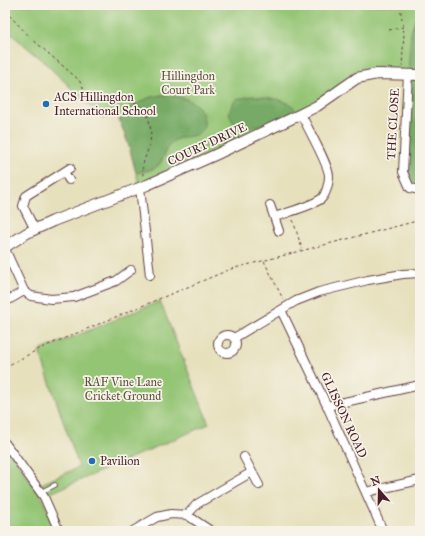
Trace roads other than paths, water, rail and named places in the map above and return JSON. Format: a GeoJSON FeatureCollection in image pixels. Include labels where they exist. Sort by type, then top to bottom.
{"type":"FeatureCollection","features":[{"type":"Feature","properties":{"kind":"street","name":"COURT DRIVE"},"geometry":{"type":"LineString","coordinates":[[5,248],[35,230],[84,209],[143,187],[301,114],[317,106],[357,78],[377,74],[420,75]]}},
{"type":"Feature","properties":{"kind":"street","name":"THE CLOSE"},"geometry":{"type":"LineString","coordinates":[[404,74],[403,172],[410,188],[420,190]]}},
{"type":"Feature","properties":{"kind":"street"},"geometry":{"type":"LineString","coordinates":[[275,217],[321,198],[327,190],[329,176],[324,162],[301,114]]}},
{"type":"Feature","properties":{"kind":"street"},"geometry":{"type":"LineString","coordinates":[[35,230],[23,206],[26,196],[67,170],[70,180]]}},
{"type":"Feature","properties":{"kind":"street"},"geometry":{"type":"LineString","coordinates":[[143,187],[150,275]]}},
{"type":"Feature","properties":{"kind":"street"},"geometry":{"type":"LineString","coordinates":[[270,205],[279,230]]}},
{"type":"Feature","properties":{"kind":"street"},"geometry":{"type":"LineString","coordinates":[[5,248],[24,291],[31,296],[50,298],[74,297],[116,281],[132,270]]}},
{"type":"Feature","properties":{"kind":"street"},"geometry":{"type":"LineString","coordinates":[[234,338],[296,301],[319,292],[403,274],[420,273]]}},
{"type":"Feature","properties":{"kind":"street"},"geometry":{"type":"LineString","coordinates":[[5,302],[24,291]]}},
{"type":"Feature","properties":{"kind":"street","name":"GLISSON ROAD"},"geometry":{"type":"LineString","coordinates":[[284,308],[383,531]]}},
{"type":"Feature","properties":{"kind":"street"},"geometry":{"type":"LineString","coordinates":[[327,406],[420,385]]}},
{"type":"Feature","properties":{"kind":"street"},"geometry":{"type":"LineString","coordinates":[[5,442],[40,492],[59,531]]}},
{"type":"Feature","properties":{"kind":"street"},"geometry":{"type":"LineString","coordinates":[[244,457],[259,485]]}},
{"type":"Feature","properties":{"kind":"street"},"geometry":{"type":"LineString","coordinates":[[187,515],[197,504],[252,472]]}},
{"type":"Feature","properties":{"kind":"street"},"geometry":{"type":"LineString","coordinates":[[366,492],[420,480]]}},
{"type":"Feature","properties":{"kind":"street"},"geometry":{"type":"LineString","coordinates":[[134,531],[157,517],[171,514],[187,515],[211,531]]}},
{"type":"Feature","properties":{"kind":"lane"},"geometry":{"type":"LineString","coordinates":[[40,492],[55,485]]}},
{"type":"Feature","properties":{"kind":"place","name":"ACS Hillingdon International School"},"geometry":{"type":"Point","coordinates":[46,104]}},
{"type":"Feature","properties":{"kind":"place","name":"Pavilion"},"geometry":{"type":"Point","coordinates":[92,461]}},
{"type":"Feature","properties":{"kind":"park label","name":"Hillingdon Court Park"},"geometry":{"type":"Point","coordinates":[188,83]}},
{"type":"Feature","properties":{"kind":"park label","name":"RAF Vine Lane Cricket Ground"},"geometry":{"type":"Point","coordinates":[123,389]}}]}
